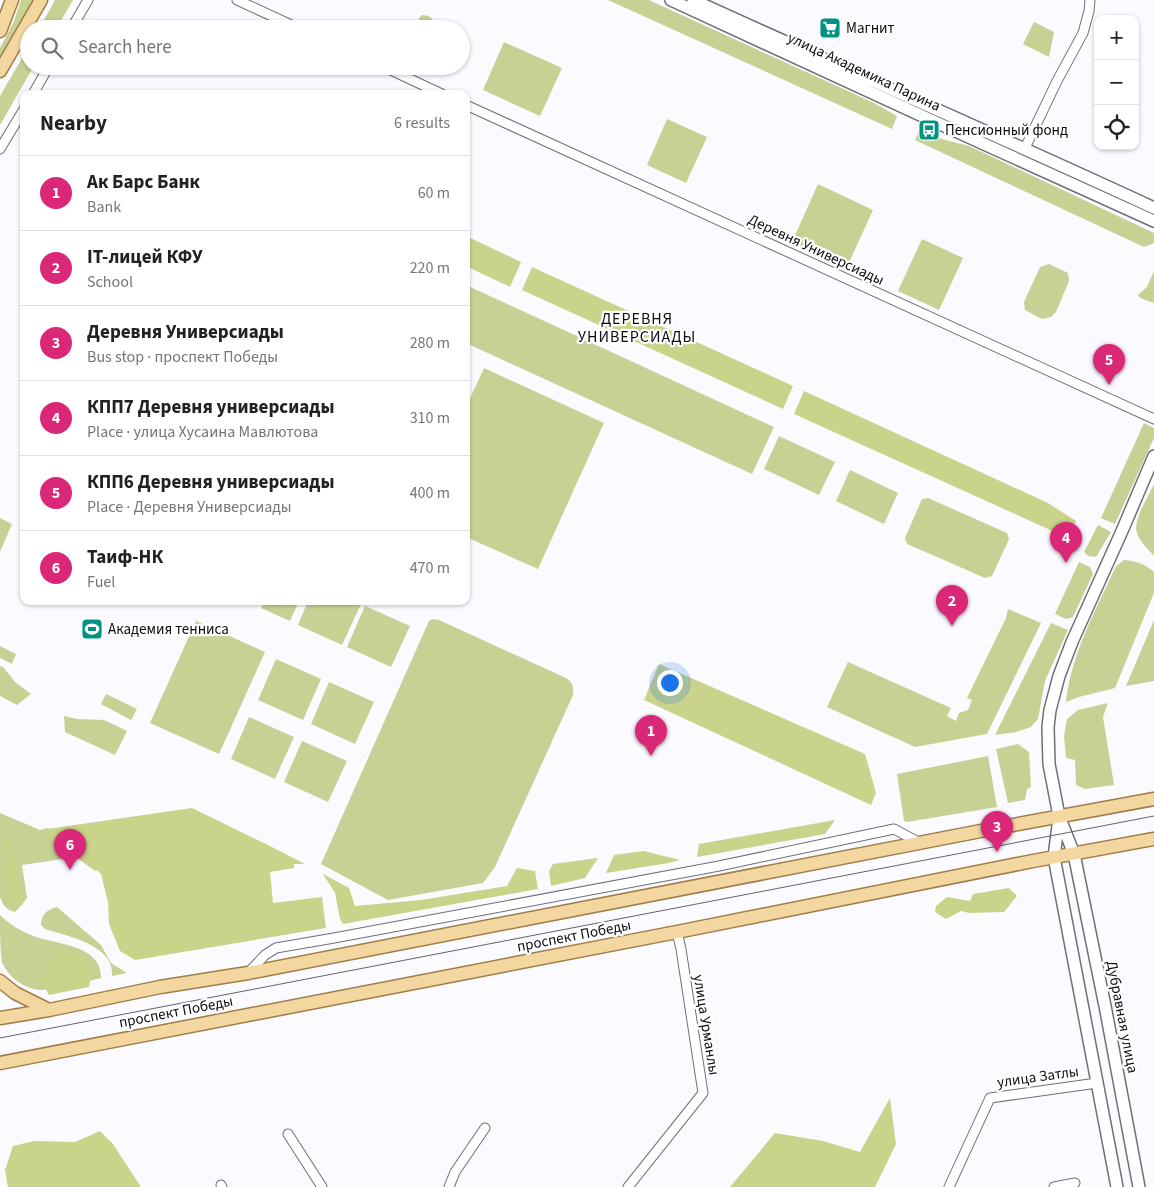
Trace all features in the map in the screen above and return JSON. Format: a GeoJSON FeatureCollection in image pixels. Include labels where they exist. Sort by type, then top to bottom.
{"type":"FeatureCollection","features":[{"type":"Feature","properties":{"kind":"main road"},"geometry":{"type":"LineString","coordinates":[[0,31],[12,0]]}},
{"type":"Feature","properties":{"kind":"main road"},"geometry":{"type":"LineString","coordinates":[[29,20],[41,0]]}},
{"type":"Feature","properties":{"kind":"main road"},"geometry":{"type":"LineString","coordinates":[[0,71],[20,36]]}},
{"type":"Feature","properties":{"kind":"main road","name":"проспект Победы"},"geometry":{"type":"LineString","coordinates":[[0,1018],[160,987],[248,974],[1154,799]]}},
{"type":"Feature","properties":{"kind":"main road","name":"проспект Победы"},"geometry":{"type":"LineString","coordinates":[[0,1063],[1154,839]]}},
{"type":"Feature","properties":{"kind":"main road"},"geometry":{"type":"LineString","coordinates":[[0,981],[15,993],[49,1010]]}},
{"type":"Feature","properties":{"kind":"street"},"geometry":{"type":"LineString","coordinates":[[76,20],[88,0]]}},
{"type":"Feature","properties":{"kind":"street"},"geometry":{"type":"LineString","coordinates":[[237,0],[280,20]]}},
{"type":"Feature","properties":{"kind":"street","name":"улица Академика Парина"},"geometry":{"type":"LineString","coordinates":[[671,0],[852,78],[1025,148],[1154,208]]}},
{"type":"Feature","properties":{"kind":"street","name":"улица Академика Парина"},"geometry":{"type":"LineString","coordinates":[[693,0],[1020,160],[1154,221]]}},
{"type":"Feature","properties":{"kind":"street"},"geometry":{"type":"LineString","coordinates":[[1020,160],[1057,81],[1083,33],[1090,0]]}},
{"type":"Feature","properties":{"kind":"street"},"geometry":{"type":"LineString","coordinates":[[35,90],[44,75]]}},
{"type":"Feature","properties":{"kind":"street"},"geometry":{"type":"LineString","coordinates":[[401,75],[433,90]]}},
{"type":"Feature","properties":{"kind":"street","name":"Деревня Универсиады"},"geometry":{"type":"LineString","coordinates":[[470,107],[1154,419]]}},
{"type":"Feature","properties":{"kind":"street"},"geometry":{"type":"LineString","coordinates":[[0,149],[20,116]]}},
{"type":"Feature","properties":{"kind":"street"},"geometry":{"type":"LineString","coordinates":[[1117,1187],[1054,857],[1059,816],[1049,764],[1048,727],[1050,710],[1059,676],[1072,642],[1154,456]]}},
{"type":"Feature","properties":{"kind":"street","name":"Дубравная улица"},"geometry":{"type":"LineString","coordinates":[[1059,816],[1074,854],[1139,1187]]}},
{"type":"Feature","properties":{"kind":"street"},"geometry":{"type":"LineString","coordinates":[[248,974],[265,955],[276,948],[718,866],[894,829],[920,843]]}},
{"type":"Feature","properties":{"kind":"street","name":"улица Урманлы"},"geometry":{"type":"LineString","coordinates":[[628,1187],[703,1093],[677,932]]}},
{"type":"Feature","properties":{"kind":"street"},"geometry":{"type":"LineString","coordinates":[[1084,1015],[1106,1011]]}},
{"type":"Feature","properties":{"kind":"street","name":"улица Затлы"},"geometry":{"type":"LineString","coordinates":[[949,1187],[990,1098],[1097,1083]]}},
{"type":"Feature","properties":{"kind":"street"},"geometry":{"type":"LineString","coordinates":[[449,1187],[455,1172],[485,1128]]}},
{"type":"Feature","properties":{"kind":"street"},"geometry":{"type":"LineString","coordinates":[[288,1134],[322,1187]]}},
{"type":"Feature","properties":{"kind":"street"},"geometry":{"type":"LineString","coordinates":[[1054,1187],[1076,1183]]}},
{"type":"Feature","properties":{"kind":"green space"},"geometry":{"type":"Polygon","coordinates":[[[21,0],[33,0],[0,58],[0,48],[14,21],[21,0]]]}},
{"type":"Feature","properties":{"kind":"green space"},"geometry":{"type":"Polygon","coordinates":[[[55,0],[73,0],[61,20],[44,20],[55,0]]]}},
{"type":"Feature","properties":{"kind":"green space"},"geometry":{"type":"Polygon","coordinates":[[[608,0],[649,0],[874,103],[897,116],[892,129],[608,0]]]}},
{"type":"Feature","properties":{"kind":"green space"},"geometry":{"type":"Polygon","coordinates":[[[422,15],[432,20],[420,20],[418,19],[422,15]]]}},
{"type":"Feature","properties":{"kind":"green space"},"geometry":{"type":"Polygon","coordinates":[[[1034,22],[1054,32],[1049,57],[1023,44],[1034,22]]]}},
{"type":"Feature","properties":{"kind":"green space"},"geometry":{"type":"Polygon","coordinates":[[[504,42],[562,68],[540,116],[483,90],[504,42]]]}},
{"type":"Feature","properties":{"kind":"green space"},"geometry":{"type":"Polygon","coordinates":[[[20,62],[20,75],[29,75],[0,125],[0,96],[20,62]]]}},
{"type":"Feature","properties":{"kind":"green space"},"geometry":{"type":"Polygon","coordinates":[[[667,119],[707,137],[686,183],[647,165],[667,119]]]}},
{"type":"Feature","properties":{"kind":"green space"},"geometry":{"type":"Polygon","coordinates":[[[920,129],[942,139],[969,146],[1154,233],[1154,243],[1144,247],[915,140],[920,129]]]}},
{"type":"Feature","properties":{"kind":"green space"},"geometry":{"type":"Polygon","coordinates":[[[818,184],[873,210],[847,267],[792,242],[818,184]]]}},
{"type":"Feature","properties":{"kind":"green space"},"geometry":{"type":"Polygon","coordinates":[[[470,238],[521,262],[510,287],[470,268],[470,238]]]}},
{"type":"Feature","properties":{"kind":"green space"},"geometry":{"type":"Polygon","coordinates":[[[922,239],[963,258],[939,310],[898,291],[922,239]]]}},
{"type":"Feature","properties":{"kind":"green space"},"geometry":{"type":"Polygon","coordinates":[[[1049,264],[1068,273],[1069,281],[1056,312],[1051,317],[1042,319],[1025,310],[1024,302],[1040,267],[1049,264]]]}},
{"type":"Feature","properties":{"kind":"green space"},"geometry":{"type":"Polygon","coordinates":[[[532,267],[793,386],[783,409],[522,290],[532,267]]]}},
{"type":"Feature","properties":{"kind":"green space"},"geometry":{"type":"Polygon","coordinates":[[[1154,271],[1154,303],[1140,298],[1138,295],[1147,287],[1154,271]]]}},
{"type":"Feature","properties":{"kind":"green space"},"geometry":{"type":"Polygon","coordinates":[[[470,287],[774,427],[752,474],[470,345],[470,287]]]}},
{"type":"Feature","properties":{"kind":"green space"},"geometry":{"type":"Polygon","coordinates":[[[484,368],[604,423],[538,569],[470,539],[470,398],[484,368]]]}},
{"type":"Feature","properties":{"kind":"green space"},"geometry":{"type":"Polygon","coordinates":[[[804,391],[1048,503],[1076,521],[1068,538],[794,414],[804,391]]]}},
{"type":"Feature","properties":{"kind":"green space"},"geometry":{"type":"Polygon","coordinates":[[[1144,423],[1154,428],[1154,438],[1115,524],[1101,518],[1144,423]]]}},
{"type":"Feature","properties":{"kind":"green space"},"geometry":{"type":"Polygon","coordinates":[[[779,436],[835,462],[819,495],[764,469],[779,436]]]}},
{"type":"Feature","properties":{"kind":"green space"},"geometry":{"type":"Polygon","coordinates":[[[850,470],[898,493],[884,524],[836,501],[850,470]]]}},
{"type":"Feature","properties":{"kind":"green space"},"geometry":{"type":"Polygon","coordinates":[[[1154,484],[1154,556],[1140,539],[1136,528],[1145,501],[1154,484]]]}},
{"type":"Feature","properties":{"kind":"green space"},"geometry":{"type":"Polygon","coordinates":[[[928,498],[1007,533],[1009,539],[992,576],[985,578],[907,544],[905,538],[922,499],[928,498]]]}},
{"type":"Feature","properties":{"kind":"green space"},"geometry":{"type":"Polygon","coordinates":[[[0,518],[12,524],[0,552],[0,518]]]}},
{"type":"Feature","properties":{"kind":"green space"},"geometry":{"type":"Polygon","coordinates":[[[1098,525],[1111,532],[1096,557],[1088,556],[1084,552],[1098,525]]]}},
{"type":"Feature","properties":{"kind":"green space"},"geometry":{"type":"Polygon","coordinates":[[[1124,560],[1140,563],[1154,572],[1154,593],[1115,688],[1066,702],[1073,667],[1085,633],[1116,566],[1124,560]]]}},
{"type":"Feature","properties":{"kind":"green space"},"geometry":{"type":"Polygon","coordinates":[[[1079,562],[1090,567],[1093,574],[1073,617],[1066,619],[1055,614],[1079,562]]]}},
{"type":"Feature","properties":{"kind":"green space"},"geometry":{"type":"Polygon","coordinates":[[[263,605],[297,605],[290,621],[261,608],[263,605]]]}},
{"type":"Feature","properties":{"kind":"green space"},"geometry":{"type":"Polygon","coordinates":[[[306,605],[361,605],[342,645],[298,625],[306,605]]]}},
{"type":"Feature","properties":{"kind":"green space"},"geometry":{"type":"Polygon","coordinates":[[[365,606],[410,626],[391,667],[347,647],[365,606]]]}},
{"type":"Feature","properties":{"kind":"green space"},"geometry":{"type":"Polygon","coordinates":[[[1008,609],[1041,623],[987,734],[915,747],[827,707],[848,662],[951,708],[947,716],[956,721],[959,713],[968,710],[972,700],[967,698],[1006,618],[1008,609]]]}},
{"type":"Feature","properties":{"kind":"green space"},"geometry":{"type":"Polygon","coordinates":[[[433,619],[439,620],[566,678],[572,685],[573,695],[495,867],[483,883],[388,900],[321,864],[429,621],[433,619]]]}},
{"type":"Feature","properties":{"kind":"green space"},"geometry":{"type":"Polygon","coordinates":[[[1154,620],[1154,681],[1126,686],[1154,620]]]}},
{"type":"Feature","properties":{"kind":"green space"},"geometry":{"type":"Polygon","coordinates":[[[196,621],[265,652],[219,754],[150,723],[196,621]]]}},
{"type":"Feature","properties":{"kind":"green space"},"geometry":{"type":"Polygon","coordinates":[[[1051,623],[1068,630],[1045,681],[1038,719],[1031,727],[1016,732],[995,735],[1051,623]]]}},
{"type":"Feature","properties":{"kind":"green space"},"geometry":{"type":"Polygon","coordinates":[[[0,646],[16,654],[12,664],[0,658],[0,646]]]}},
{"type":"Feature","properties":{"kind":"green space"},"geometry":{"type":"Polygon","coordinates":[[[276,659],[321,679],[303,720],[258,700],[276,659]]]}},
{"type":"Feature","properties":{"kind":"green space"},"geometry":{"type":"Polygon","coordinates":[[[659,664],[865,754],[876,793],[871,805],[644,700],[659,664]]]}},
{"type":"Feature","properties":{"kind":"green space"},"geometry":{"type":"Polygon","coordinates":[[[0,666],[3,667],[15,682],[31,694],[17,705],[0,696],[0,666]]]}},
{"type":"Feature","properties":{"kind":"green space"},"geometry":{"type":"Polygon","coordinates":[[[329,682],[374,702],[355,744],[311,724],[329,682]]]}},
{"type":"Feature","properties":{"kind":"green space"},"geometry":{"type":"Polygon","coordinates":[[[106,694],[137,709],[131,720],[101,704],[106,694]]]}},
{"type":"Feature","properties":{"kind":"green space"},"geometry":{"type":"Polygon","coordinates":[[[1108,703],[1103,717],[1114,785],[1085,789],[1076,785],[1075,760],[1066,758],[1064,736],[1067,719],[1078,710],[1108,703]]]}},
{"type":"Feature","properties":{"kind":"green space"},"geometry":{"type":"Polygon","coordinates":[[[64,716],[77,719],[104,720],[127,731],[115,755],[65,732],[64,716]]]}},
{"type":"Feature","properties":{"kind":"green space"},"geometry":{"type":"Polygon","coordinates":[[[249,717],[294,737],[275,779],[231,759],[249,717]]]}},
{"type":"Feature","properties":{"kind":"green space"},"geometry":{"type":"Polygon","coordinates":[[[302,741],[347,761],[328,802],[284,782],[302,741]]]}},
{"type":"Feature","properties":{"kind":"green space"},"geometry":{"type":"Polygon","coordinates":[[[1018,744],[1029,752],[1031,787],[1027,789],[1025,800],[1008,803],[996,749],[1018,744]]]}},
{"type":"Feature","properties":{"kind":"green space"},"geometry":{"type":"Polygon","coordinates":[[[988,756],[997,807],[904,821],[897,774],[988,756]]]}},
{"type":"Feature","properties":{"kind":"green space"},"geometry":{"type":"Polygon","coordinates":[[[192,808],[305,864],[294,864],[294,868],[270,872],[273,903],[322,897],[326,928],[135,960],[120,951],[109,924],[108,902],[101,874],[72,845],[54,845],[47,829],[192,808]]]}},
{"type":"Feature","properties":{"kind":"green space"},"geometry":{"type":"Polygon","coordinates":[[[0,813],[40,830],[48,828],[54,844],[72,844],[98,870],[95,871],[76,857],[22,865],[27,898],[15,912],[9,910],[0,897],[0,813]]]}},
{"type":"Feature","properties":{"kind":"green space"},"geometry":{"type":"Polygon","coordinates":[[[835,820],[825,834],[697,857],[699,844],[835,820]]]}},
{"type":"Feature","properties":{"kind":"green space"},"geometry":{"type":"Polygon","coordinates":[[[12,839],[23,905],[11,904],[1,841],[12,839]]]}},
{"type":"Feature","properties":{"kind":"green space"},"geometry":{"type":"Polygon","coordinates":[[[644,851],[680,860],[606,873],[614,855],[644,851]]]}},
{"type":"Feature","properties":{"kind":"green space"},"geometry":{"type":"Polygon","coordinates":[[[598,858],[585,878],[551,886],[549,871],[553,864],[598,858]]]}},
{"type":"Feature","properties":{"kind":"green space"},"geometry":{"type":"Polygon","coordinates":[[[517,868],[535,871],[538,889],[343,924],[340,919],[335,893],[323,874],[349,888],[355,906],[421,900],[507,886],[517,868]]]}},
{"type":"Feature","properties":{"kind":"green space"},"geometry":{"type":"Polygon","coordinates":[[[1009,888],[1017,896],[1004,912],[969,913],[961,911],[946,919],[935,912],[936,906],[947,897],[970,901],[973,894],[1009,888]]]}},
{"type":"Feature","properties":{"kind":"green space"},"geometry":{"type":"Polygon","coordinates":[[[57,907],[101,945],[111,963],[127,973],[112,976],[111,965],[98,949],[77,939],[45,929],[41,925],[43,915],[57,907]]]}},
{"type":"Feature","properties":{"kind":"green space"},"geometry":{"type":"Polygon","coordinates":[[[0,915],[12,925],[33,936],[65,944],[86,952],[100,967],[101,978],[45,990],[23,985],[8,973],[2,962],[0,915]]]}},
{"type":"Feature","properties":{"kind":"green space"},"geometry":{"type":"Polygon","coordinates":[[[62,950],[79,954],[92,969],[89,987],[49,995],[42,982],[48,959],[62,950]]]}},
{"type":"Feature","properties":{"kind":"green space"},"geometry":{"type":"Polygon","coordinates":[[[890,1098],[896,1144],[875,1187],[730,1187],[775,1133],[823,1141],[860,1152],[890,1098]]]}},
{"type":"Feature","properties":{"kind":"green space"},"geometry":{"type":"Polygon","coordinates":[[[100,1131],[113,1144],[141,1187],[8,1187],[5,1170],[13,1146],[34,1141],[75,1142],[100,1131]]]}},
{"type":"Feature","properties":{"kind":"tram line"},"geometry":{"type":"LineString","coordinates":[[0,1038],[1154,816]]}},
{"type":"Feature","properties":{"kind":"place","name":"Магнит"},"geometry":{"type":"Point","coordinates":[830,28]}},
{"type":"Feature","properties":{"kind":"place","name":"Пенсионный фонд"},"geometry":{"type":"Point","coordinates":[929,130]}},
{"type":"Feature","properties":{"kind":"place","name":"КПП6 Деревня универсиады"},"geometry":{"type":"Point","coordinates":[1109,385]}},
{"type":"Feature","properties":{"kind":"place","name":"КПП7 Деревня универсиады"},"geometry":{"type":"Point","coordinates":[1066,563]}},
{"type":"Feature","properties":{"kind":"place","name":"IT-лицей КФУ"},"geometry":{"type":"Point","coordinates":[952,626]}},
{"type":"Feature","properties":{"kind":"place","name":"Академия тенниса"},"geometry":{"type":"Point","coordinates":[92,629]}},
{"type":"Feature","properties":{"kind":"place","name":"Ак Барс Банк"},"geometry":{"type":"Point","coordinates":[651,756]}},
{"type":"Feature","properties":{"kind":"place","name":"Деревня Универсиады"},"geometry":{"type":"Point","coordinates":[997,852]}},
{"type":"Feature","properties":{"kind":"place","name":"Таиф-НК"},"geometry":{"type":"Point","coordinates":[70,870]}},
{"type":"Feature","properties":{"kind":"district","name":"ДЕРЕВНЯ УНИВЕРСИАДЫ"},"geometry":{"type":"Point","coordinates":[637,328]}}]}
